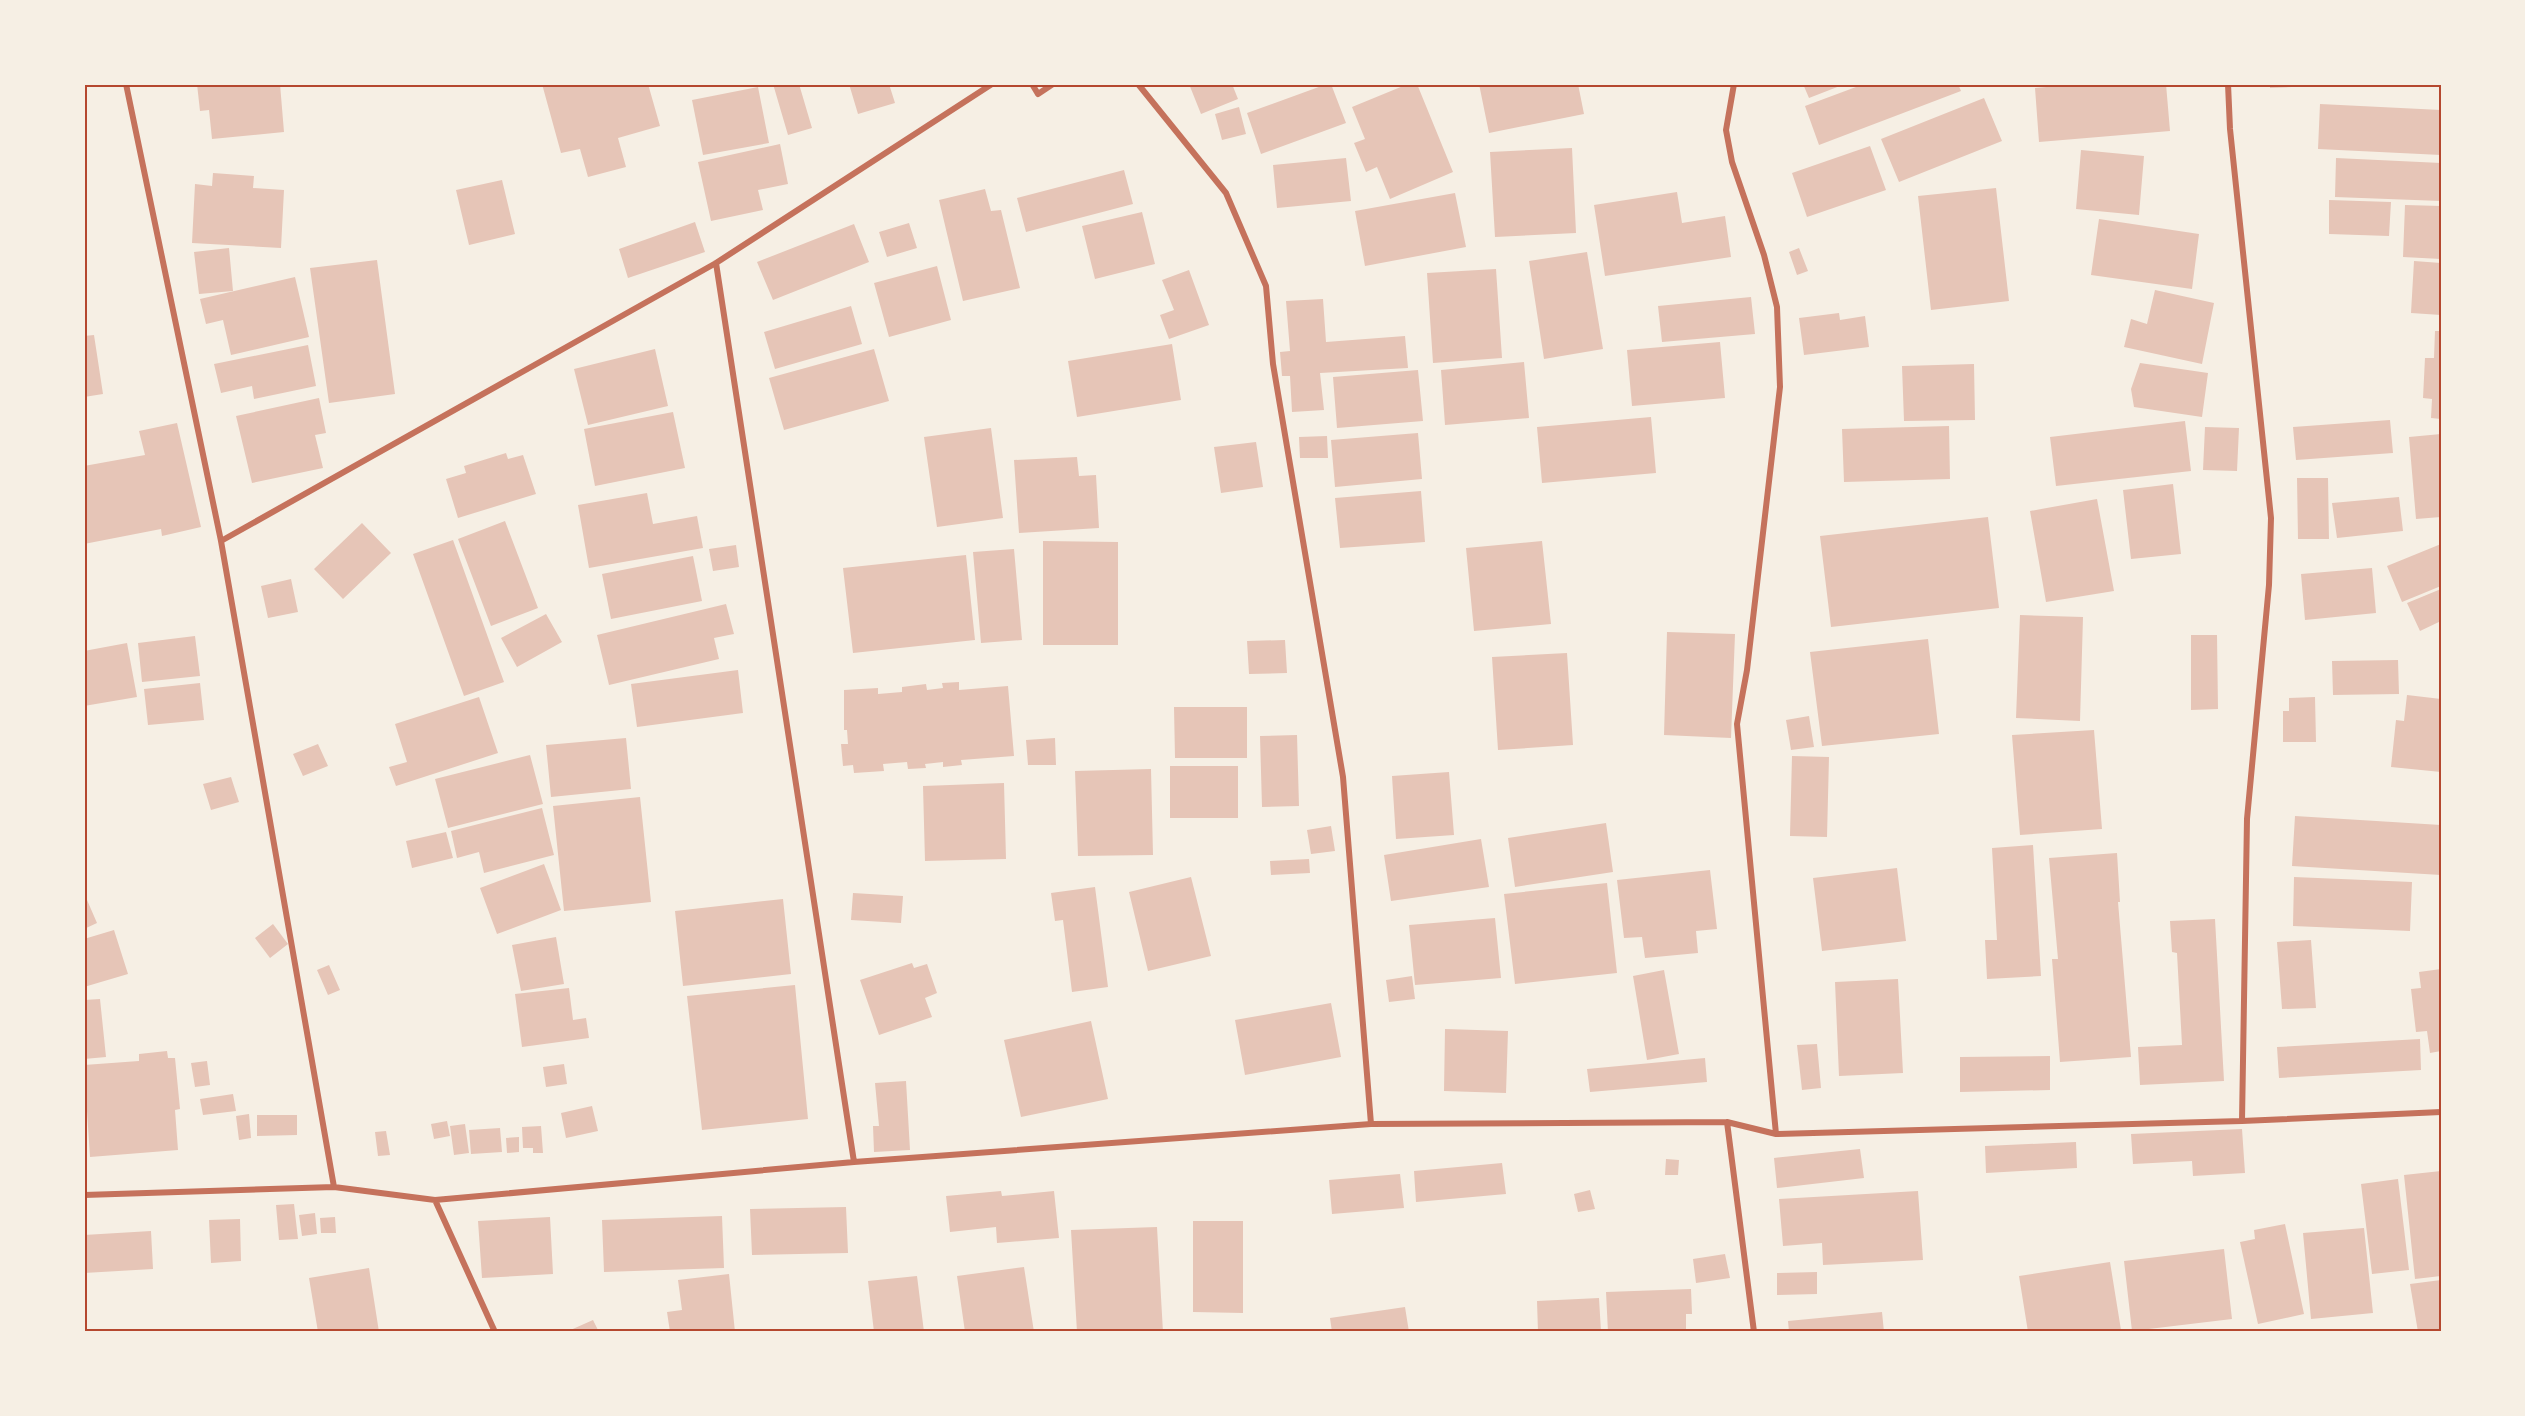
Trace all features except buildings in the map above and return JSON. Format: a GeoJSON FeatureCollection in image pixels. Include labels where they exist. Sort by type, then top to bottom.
{"type":"FeatureCollection","features":[{"type":"Feature","properties":{"kind":"street"},"geometry":{"type":"LineString","coordinates":[[126,84],[221,540],[334,1186]]}},
{"type":"Feature","properties":{"kind":"street"},"geometry":{"type":"LineString","coordinates":[[221,540],[716,263],[992,84]]}},
{"type":"Feature","properties":{"kind":"street"},"geometry":{"type":"LineString","coordinates":[[1033,84],[1038,94],[1053,84]]}},
{"type":"Feature","properties":{"kind":"street"},"geometry":{"type":"LineString","coordinates":[[1138,84],[1226,193],[1266,286],[1273,364],[1343,777],[1371,1124]]}},
{"type":"Feature","properties":{"kind":"street"},"geometry":{"type":"LineString","coordinates":[[1734,84],[1727,121],[1728,141],[1732,162],[1764,255],[1777,307],[1779,341],[1780,387],[1747,670],[1737,724],[1776,1134]]}},
{"type":"Feature","properties":{"kind":"street"},"geometry":{"type":"LineString","coordinates":[[2228,84],[2230,129],[2271,518],[2269,585],[2247,819],[2242,1121]]}},
{"type":"Feature","properties":{"kind":"street"},"geometry":{"type":"LineString","coordinates":[[716,263],[854,1162]]}},
{"type":"Feature","properties":{"kind":"street"},"geometry":{"type":"LineString","coordinates":[[84,1196],[334,1186],[435,1200],[854,1162],[1371,1124],[1727,1122],[1776,1134],[2242,1121],[2441,1112]]}},
{"type":"Feature","properties":{"kind":"street"},"geometry":{"type":"LineString","coordinates":[[1727,1122],[1754,1332]]}},
{"type":"Feature","properties":{"kind":"street"},"geometry":{"type":"LineString","coordinates":[[435,1200],[495,1332]]}}]}
